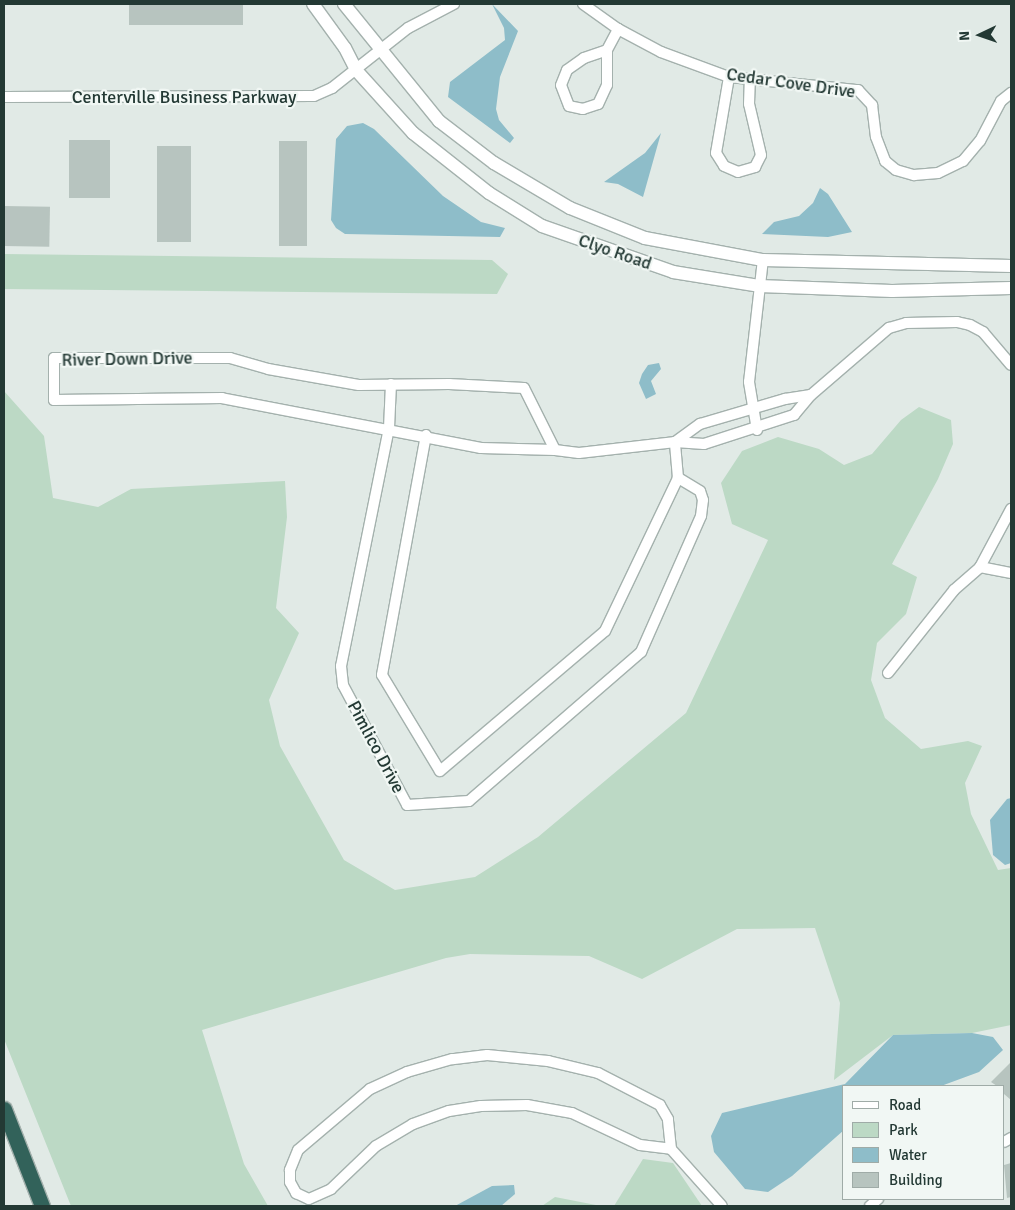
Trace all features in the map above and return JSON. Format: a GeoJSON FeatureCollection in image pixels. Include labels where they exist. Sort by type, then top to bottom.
{"type":"FeatureCollection","features":[{"type":"Feature","properties":{"kind":"highway"},"geometry":{"type":"LineString","coordinates":[[4,1109],[42,1206]]}},
{"type":"Feature","properties":{"kind":"street","name":"Clyo Road"},"geometry":{"type":"LineString","coordinates":[[313,4],[345,48],[356,70],[413,133],[489,193],[542,226],[673,272],[758,286],[892,291],[1011,288]]}},
{"type":"Feature","properties":{"kind":"street","name":"Clyo Road"},"geometry":{"type":"LineString","coordinates":[[344,4],[439,121],[494,163],[570,208],[645,238],[763,260],[1011,266]]}},
{"type":"Feature","properties":{"kind":"street","name":"Centerville Business Parkway"},"geometry":{"type":"LineString","coordinates":[[4,97],[302,98],[326,92],[408,28],[454,4]]}},
{"type":"Feature","properties":{"kind":"street","name":"Cedar Cove Drive"},"geometry":{"type":"LineString","coordinates":[[584,4],[618,29],[661,52],[729,77],[852,89],[865,93],[872,105],[877,143],[885,161],[896,170],[914,175],[938,173],[963,161],[980,141],[1001,101],[1011,93]]}},
{"type":"Feature","properties":{"kind":"street"},"geometry":{"type":"LineString","coordinates":[[607,50],[584,58],[567,70],[561,85],[569,106],[583,109],[598,104],[607,85],[607,50],[618,29]]}},
{"type":"Feature","properties":{"kind":"street"},"geometry":{"type":"LineString","coordinates":[[729,77],[716,153],[724,166],[738,172],[755,167],[761,155],[749,104],[750,80]]}},
{"type":"Feature","properties":{"kind":"street"},"geometry":{"type":"LineString","coordinates":[[757,430],[749,382],[758,286],[763,260]]}},
{"type":"Feature","properties":{"kind":"street","name":"River Down Drive"},"geometry":{"type":"LineString","coordinates":[[555,450],[524,388],[391,384],[359,385],[268,369],[230,358],[54,358],[54,400],[222,398],[426,435],[482,448],[606,453],[675,442],[704,444],[757,430],[794,416],[811,395],[889,328],[906,323],[957,322],[970,325],[983,332],[1011,365]]}},
{"type":"Feature","properties":{"kind":"street","name":"Pimlico Drive"},"geometry":{"type":"LineString","coordinates":[[391,384],[389,428],[341,666],[343,684],[407,805],[469,801],[641,652],[701,516],[703,500],[700,491],[678,478]]}},
{"type":"Feature","properties":{"kind":"street","name":"River Down Drive"},"geometry":{"type":"LineString","coordinates":[[675,442],[700,424],[811,395]]}},
{"type":"Feature","properties":{"kind":"street"},"geometry":{"type":"LineString","coordinates":[[426,435],[382,675],[440,771],[605,631],[678,478],[675,442]]}},
{"type":"Feature","properties":{"kind":"street"},"geometry":{"type":"LineString","coordinates":[[888,673],[954,590],[980,567],[1011,509]]}},
{"type":"Feature","properties":{"kind":"street"},"geometry":{"type":"LineString","coordinates":[[980,567],[1011,573]]}},
{"type":"Feature","properties":{"kind":"street"},"geometry":{"type":"LineString","coordinates":[[672,1149],[640,1145],[572,1113],[527,1105],[481,1106],[449,1111],[413,1124],[376,1146],[331,1189],[309,1199],[296,1193],[290,1182],[290,1170],[298,1150],[370,1089],[407,1072],[452,1059],[478,1056],[548,1061],[598,1073],[660,1106],[668,1119],[672,1149],[722,1206]]}},
{"type":"Feature","properties":{"kind":"green space"},"geometry":{"type":"Polygon","coordinates":[[[4,254],[492,260],[508,274],[497,294],[4,289],[4,254]]]}},
{"type":"Feature","properties":{"kind":"green space"},"geometry":{"type":"Polygon","coordinates":[[[4,391],[44,436],[53,498],[98,507],[131,489],[285,481],[287,517],[276,608],[299,633],[269,700],[280,746],[344,860],[395,890],[475,877],[538,837],[686,713],[768,540],[732,524],[721,483],[742,451],[778,437],[819,449],[844,465],[872,454],[901,420],[919,407],[951,420],[953,444],[938,479],[892,564],[917,577],[906,614],[877,643],[871,680],[885,718],[921,749],[968,741],[982,746],[965,783],[971,814],[998,870],[1011,868],[1011,1025],[972,1033],[893,1035],[834,1080],[840,1003],[815,928],[737,929],[642,979],[589,956],[470,954],[446,958],[202,1030],[244,1164],[268,1206],[71,1206],[4,1039],[4,391]]]}},
{"type":"Feature","properties":{"kind":"green space"},"geometry":{"type":"Polygon","coordinates":[[[643,1159],[673,1163],[702,1206],[614,1206],[643,1159]]]}},
{"type":"Feature","properties":{"kind":"green space"},"geometry":{"type":"Polygon","coordinates":[[[555,1197],[601,1206],[542,1206],[555,1197]]]}},
{"type":"Feature","properties":{"kind":"water"},"geometry":{"type":"Polygon","coordinates":[[[492,4],[518,31],[500,77],[496,109],[499,120],[514,138],[510,143],[448,97],[450,82],[505,40],[504,28],[492,4]]]}},
{"type":"Feature","properties":{"kind":"water"},"geometry":{"type":"Polygon","coordinates":[[[363,123],[374,129],[443,196],[481,222],[505,228],[500,237],[345,234],[336,228],[331,220],[336,139],[347,126],[363,123]]]}},
{"type":"Feature","properties":{"kind":"water"},"geometry":{"type":"Polygon","coordinates":[[[661,133],[643,197],[618,184],[604,182],[645,153],[661,133]]]}},
{"type":"Feature","properties":{"kind":"water"},"geometry":{"type":"Polygon","coordinates":[[[820,188],[828,194],[852,232],[828,237],[762,234],[774,222],[799,216],[813,203],[820,188]]]}},
{"type":"Feature","properties":{"kind":"water"},"geometry":{"type":"Polygon","coordinates":[[[659,363],[661,369],[651,381],[656,394],[646,399],[639,383],[642,374],[648,365],[659,363]]]}},
{"type":"Feature","properties":{"kind":"water"},"geometry":{"type":"Polygon","coordinates":[[[1011,798],[1011,863],[1005,865],[993,855],[990,820],[1007,799],[1011,798]]]}},
{"type":"Feature","properties":{"kind":"water"},"geometry":{"type":"Polygon","coordinates":[[[972,1033],[993,1037],[1003,1050],[979,1072],[944,1085],[842,1085],[842,1132],[792,1176],[768,1192],[745,1189],[714,1152],[711,1136],[722,1113],[845,1084],[893,1035],[972,1033]]]}},
{"type":"Feature","properties":{"kind":"water"},"geometry":{"type":"Polygon","coordinates":[[[514,1185],[515,1194],[501,1206],[455,1206],[492,1186],[514,1185]]]}},
{"type":"Feature","properties":{"kind":"building"},"geometry":{"type":"Polygon","coordinates":[[[129,4],[243,4],[243,25],[129,25],[129,4]]]}},
{"type":"Feature","properties":{"kind":"building"},"geometry":{"type":"Polygon","coordinates":[[[69,140],[110,140],[110,198],[69,198],[69,140]]]}},
{"type":"Feature","properties":{"kind":"building"},"geometry":{"type":"Polygon","coordinates":[[[279,141],[307,141],[307,246],[279,246],[279,141]]]}},
{"type":"Feature","properties":{"kind":"building"},"geometry":{"type":"Polygon","coordinates":[[[157,146],[191,146],[191,242],[157,242],[157,146]]]}},
{"type":"Feature","properties":{"kind":"building"},"geometry":{"type":"Polygon","coordinates":[[[4,206],[50,207],[49,247],[4,246],[4,206]]]}},
{"type":"Feature","properties":{"kind":"building"},"geometry":{"type":"Polygon","coordinates":[[[1010,1063],[1011,1100],[1005,1095],[1005,1085],[996,1085],[991,1082],[1010,1063]]]}},
{"type":"Feature","properties":{"kind":"building"},"geometry":{"type":"Polygon","coordinates":[[[1011,1163],[1011,1197],[1007,1198],[1005,1176],[1005,1165],[1011,1163]]]}}]}
